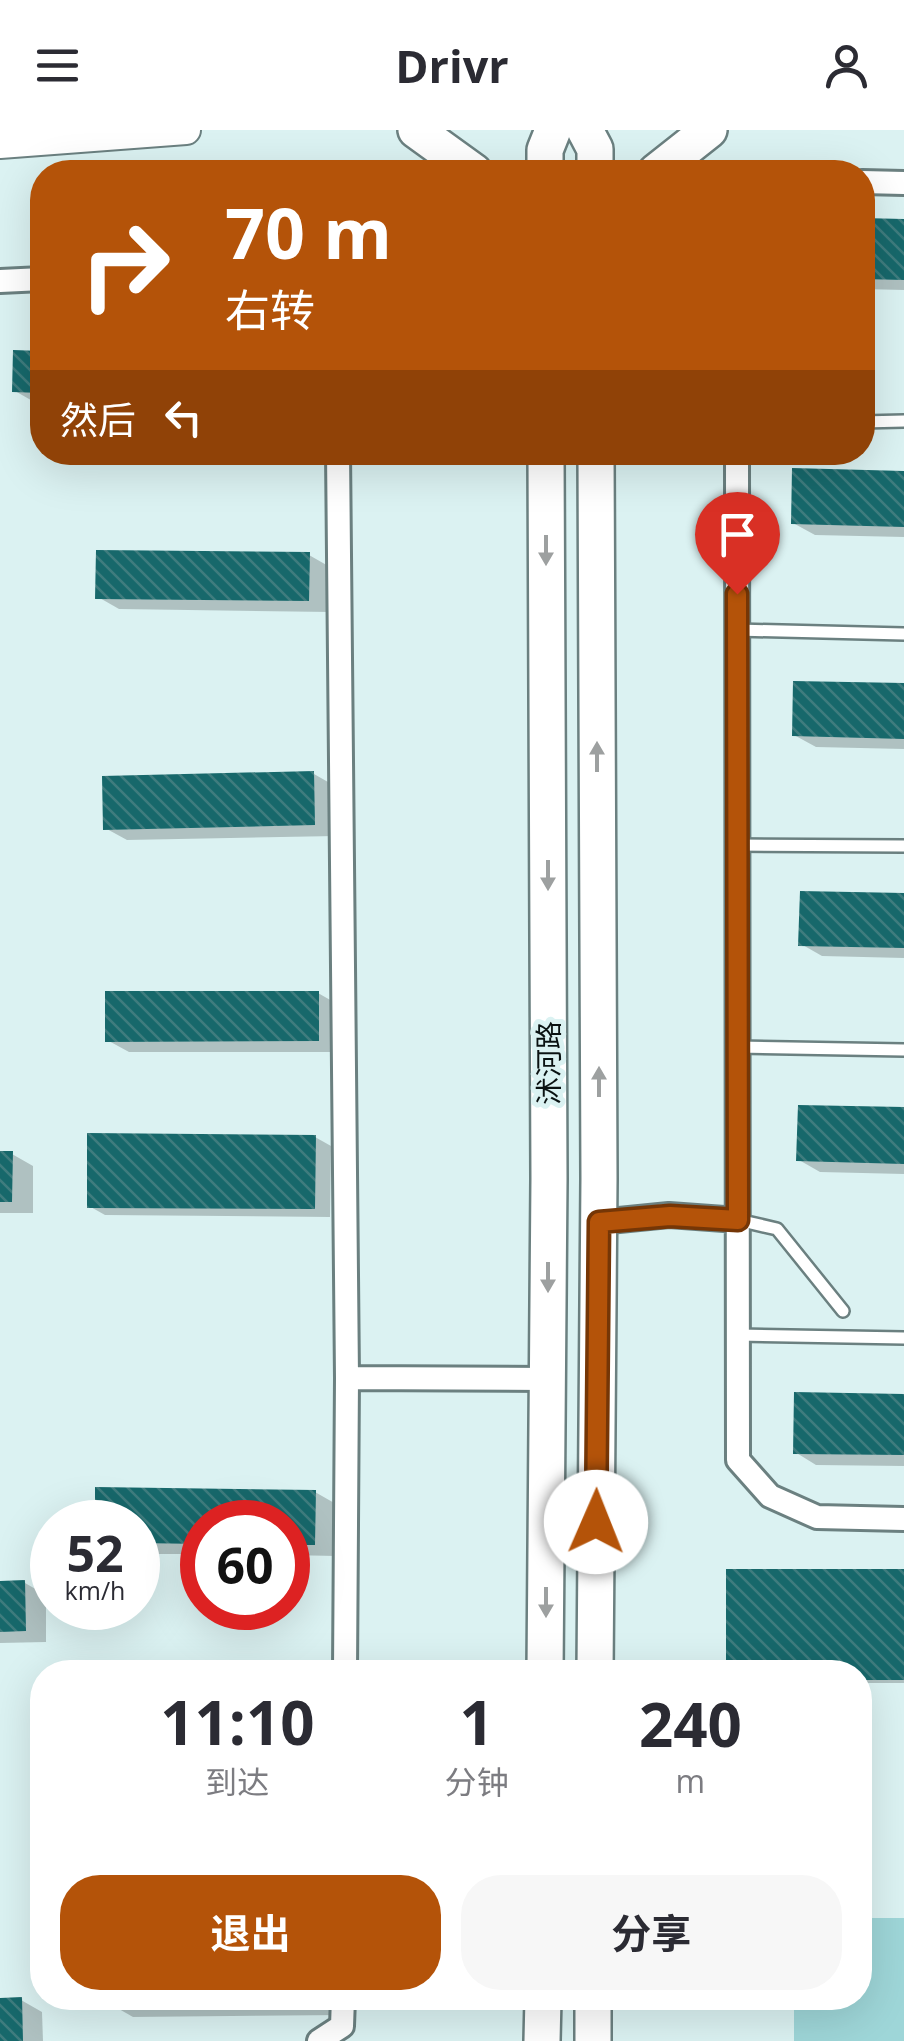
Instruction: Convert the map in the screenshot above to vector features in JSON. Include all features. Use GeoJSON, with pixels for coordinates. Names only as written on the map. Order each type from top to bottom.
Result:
{"type":"FeatureCollection","features":[{"type":"Feature","properties":{"kind":"main road"},"geometry":{"type":"LineString","coordinates":[[416,130],[457,160]]}},
{"type":"Feature","properties":{"kind":"main road"},"geometry":{"type":"LineString","coordinates":[[545,160],[554,130]]}},
{"type":"Feature","properties":{"kind":"main road"},"geometry":{"type":"LineString","coordinates":[[586,130],[595,149],[595,160]]}},
{"type":"Feature","properties":{"kind":"main road"},"geometry":{"type":"LineString","coordinates":[[671,160],[708,130]]}},
{"type":"Feature","properties":{"kind":"main road","name":"沭河路"},"geometry":{"type":"LineString","coordinates":[[545,1660],[546,465]]}},
{"type":"Feature","properties":{"kind":"main road","name":"沭河路"},"geometry":{"type":"LineString","coordinates":[[596,465],[596,1660]]}},
{"type":"Feature","properties":{"kind":"main road"},"geometry":{"type":"LineString","coordinates":[[542,2041],[543,2010]]}},
{"type":"Feature","properties":{"kind":"main road"},"geometry":{"type":"LineString","coordinates":[[593,2010],[593,2041]]}},
{"type":"Feature","properties":{"kind":"street"},"geometry":{"type":"LineString","coordinates":[[0,144],[186,130]]}},
{"type":"Feature","properties":{"kind":"street"},"geometry":{"type":"LineString","coordinates":[[875,182],[904,182]]}},
{"type":"Feature","properties":{"kind":"street"},"geometry":{"type":"LineString","coordinates":[[0,281],[30,280]]}},
{"type":"Feature","properties":{"kind":"street"},"geometry":{"type":"LineString","coordinates":[[338,465],[347,1378],[345,1660]]}},
{"type":"Feature","properties":{"kind":"street"},"geometry":{"type":"LineString","coordinates":[[736,465],[738,1460],[770,1496],[818,1517],[904,1518]]}},
{"type":"Feature","properties":{"kind":"street"},"geometry":{"type":"LineString","coordinates":[[599,1222],[670,1216],[738,1220]]}},
{"type":"Feature","properties":{"kind":"street"},"geometry":{"type":"LineString","coordinates":[[347,1378],[548,1380]]}},
{"type":"Feature","properties":{"kind":"street"},"geometry":{"type":"LineString","coordinates":[[319,2041],[342,2026],[343,2010]]}},
{"type":"Feature","properties":{"kind":"lane"},"geometry":{"type":"LineString","coordinates":[[875,422],[904,421]]}},
{"type":"Feature","properties":{"kind":"lane"},"geometry":{"type":"LineString","coordinates":[[737,630],[904,634]]}},
{"type":"Feature","properties":{"kind":"lane"},"geometry":{"type":"LineString","coordinates":[[737,845],[904,846]]}},
{"type":"Feature","properties":{"kind":"lane"},"geometry":{"type":"LineString","coordinates":[[738,1048],[904,1050]]}},
{"type":"Feature","properties":{"kind":"lane"},"geometry":{"type":"LineString","coordinates":[[738,1220],[777,1230],[843,1310]]}},
{"type":"Feature","properties":{"kind":"lane"},"geometry":{"type":"LineString","coordinates":[[738,1335],[904,1338]]}},
{"type":"Feature","properties":{"kind":"shaded area"},"geometry":{"type":"Polygon","coordinates":[[[872,1918],[904,1918],[904,2041],[794,2041],[794,2010],[872,2010],[872,1918]]]}},
{"type":"Feature","properties":{"kind":"building"},"geometry":{"type":"Polygon","coordinates":[[[875,218],[904,219],[904,280],[875,279],[875,218]]]}},
{"type":"Feature","properties":{"kind":"building"},"geometry":{"type":"Polygon","coordinates":[[[13,350],[30,351],[30,393],[12,392],[13,350]]]}},
{"type":"Feature","properties":{"kind":"building"},"geometry":{"type":"Polygon","coordinates":[[[792,468],[904,471],[904,527],[791,524],[792,468]]]}},
{"type":"Feature","properties":{"kind":"building"},"geometry":{"type":"Polygon","coordinates":[[[96,550],[310,552],[309,601],[95,599],[96,550]]]}},
{"type":"Feature","properties":{"kind":"building"},"geometry":{"type":"Polygon","coordinates":[[[793,681],[904,683],[904,739],[792,736],[793,681]]]}},
{"type":"Feature","properties":{"kind":"building"},"geometry":{"type":"Polygon","coordinates":[[[314,771],[315,825],[103,830],[102,776],[314,771]]]}},
{"type":"Feature","properties":{"kind":"building"},"geometry":{"type":"Polygon","coordinates":[[[800,891],[904,893],[904,948],[798,946],[800,891]]]}},
{"type":"Feature","properties":{"kind":"building"},"geometry":{"type":"Polygon","coordinates":[[[105,991],[319,991],[319,1041],[105,1042],[105,991]]]}},
{"type":"Feature","properties":{"kind":"building"},"geometry":{"type":"Polygon","coordinates":[[[798,1105],[904,1107],[904,1164],[796,1161],[798,1105]]]}},
{"type":"Feature","properties":{"kind":"building"},"geometry":{"type":"Polygon","coordinates":[[[87,1133],[316,1135],[315,1209],[87,1208],[87,1133]]]}},
{"type":"Feature","properties":{"kind":"building"},"geometry":{"type":"Polygon","coordinates":[[[0,1151],[13,1151],[12,1202],[0,1202],[0,1151]]]}},
{"type":"Feature","properties":{"kind":"building"},"geometry":{"type":"Polygon","coordinates":[[[794,1392],[904,1394],[904,1455],[793,1454],[794,1392]]]}},
{"type":"Feature","properties":{"kind":"building"},"geometry":{"type":"Polygon","coordinates":[[[95,1487],[316,1490],[315,1545],[310,1545],[310,1500],[180,1500],[180,1544],[160,1543],[160,1500],[95,1500],[95,1487]]]}},
{"type":"Feature","properties":{"kind":"building"},"geometry":{"type":"Polygon","coordinates":[[[726,1569],[904,1569],[904,1680],[872,1680],[872,1660],[726,1660],[726,1569]]]}},
{"type":"Feature","properties":{"kind":"building"},"geometry":{"type":"Polygon","coordinates":[[[25,1580],[26,1631],[0,1632],[0,1581],[25,1580]]]}},
{"type":"Feature","properties":{"kind":"building"},"geometry":{"type":"Polygon","coordinates":[[[22,1997],[23,2041],[0,2041],[0,1998],[22,1997]]]}},
{"type":"Feature","properties":{"kind":"route"},"geometry":{"type":"LineString","coordinates":[[596,1522],[599,1222],[670,1216],[738,1220],[737,594]]}}]}
